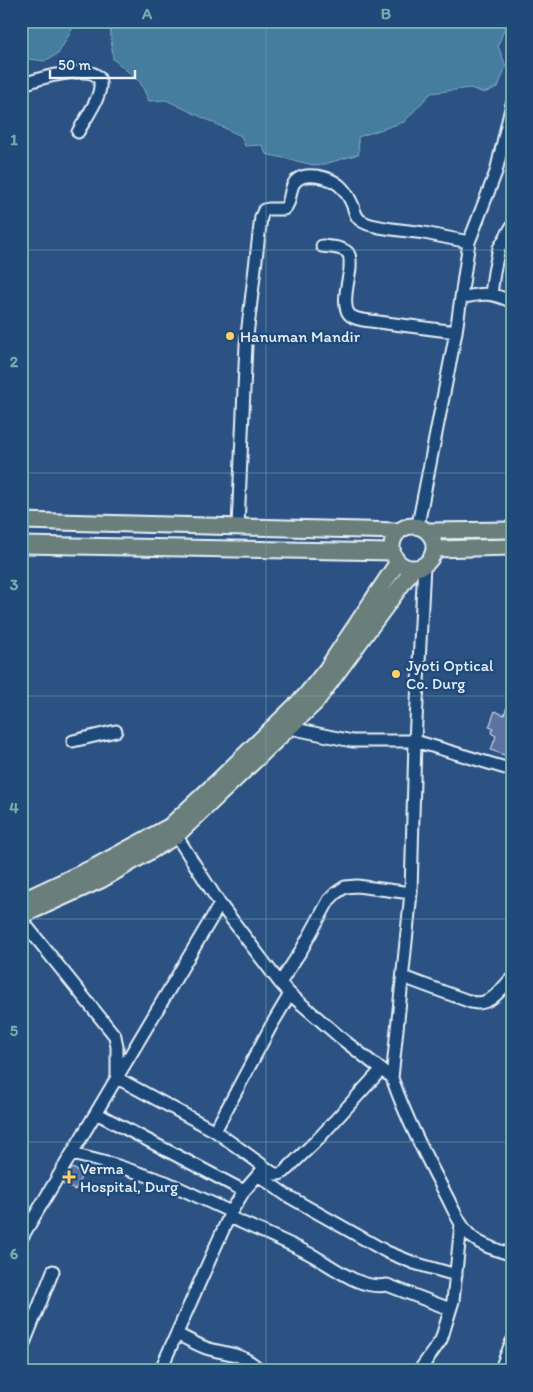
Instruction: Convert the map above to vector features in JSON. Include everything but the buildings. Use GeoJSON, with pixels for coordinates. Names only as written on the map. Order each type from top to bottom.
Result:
{"type":"FeatureCollection","features":[{"type":"Feature","properties":{"kind":"main road"},"geometry":{"type":"LineString","coordinates":[[21,521],[398,531],[408,526],[512,530]]}},
{"type":"Feature","properties":{"kind":"main road"},"geometry":{"type":"LineString","coordinates":[[21,918],[100,880],[173,831],[290,728],[315,703],[419,567],[432,558],[435,548],[434,539],[423,528]]}},
{"type":"Feature","properties":{"kind":"main road"},"geometry":{"type":"LineString","coordinates":[[398,531],[392,540],[395,557],[405,567],[419,567]]}},
{"type":"Feature","properties":{"kind":"main road"},"geometry":{"type":"LineString","coordinates":[[21,545],[395,557]]}},
{"type":"Feature","properties":{"kind":"main road"},"geometry":{"type":"LineString","coordinates":[[435,548],[512,547]]}},
{"type":"Feature","properties":{"kind":"main road"},"geometry":{"type":"LineString","coordinates":[[21,901],[173,831],[219,780],[305,696],[326,670],[395,557]]}},
{"type":"Feature","properties":{"kind":"street"},"geometry":{"type":"LineString","coordinates":[[21,85],[48,76],[70,72],[86,72],[97,76],[100,79],[99,91],[78,132]]}},
{"type":"Feature","properties":{"kind":"street"},"geometry":{"type":"LineString","coordinates":[[423,528],[469,242],[496,172],[512,104]]}},
{"type":"Feature","properties":{"kind":"street"},"geometry":{"type":"LineString","coordinates":[[238,526],[246,344],[261,217],[264,210],[284,209],[288,205],[290,191],[295,182],[302,177],[317,176],[333,180],[343,188],[356,216],[361,221],[469,242]]}},
{"type":"Feature","properties":{"kind":"street"},"geometry":{"type":"LineString","coordinates":[[490,294],[499,248],[512,226]]}},
{"type":"Feature","properties":{"kind":"street"},"geometry":{"type":"LineString","coordinates":[[322,246],[343,249],[348,252],[350,266],[345,299],[348,314],[353,318],[456,332]]}},
{"type":"Feature","properties":{"kind":"street"},"geometry":{"type":"LineString","coordinates":[[461,298],[490,294],[512,302]]}},
{"type":"Feature","properties":{"kind":"street"},"geometry":{"type":"LineString","coordinates":[[419,567],[411,893],[392,1078],[419,1142],[461,1224],[473,1238],[487,1247],[512,1255]]}},
{"type":"Feature","properties":{"kind":"street"},"geometry":{"type":"LineString","coordinates":[[290,728],[352,741],[415,741],[512,770]]}},
{"type":"Feature","properties":{"kind":"street"},"geometry":{"type":"LineString","coordinates":[[73,741],[116,731]]}},
{"type":"Feature","properties":{"kind":"street"},"geometry":{"type":"LineString","coordinates":[[173,831],[220,904],[280,983],[342,1039],[392,1078]]}},
{"type":"Feature","properties":{"kind":"street"},"geometry":{"type":"LineString","coordinates":[[280,983],[329,900],[336,892],[357,886],[411,893]]}},
{"type":"Feature","properties":{"kind":"street"},"geometry":{"type":"LineString","coordinates":[[21,1239],[220,904]]}},
{"type":"Feature","properties":{"kind":"street"},"geometry":{"type":"LineString","coordinates":[[21,918],[115,1036],[117,1078]]}},
{"type":"Feature","properties":{"kind":"street"},"geometry":{"type":"LineString","coordinates":[[403,977],[482,1004],[490,1000],[512,978]]}},
{"type":"Feature","properties":{"kind":"street"},"geometry":{"type":"LineString","coordinates":[[215,1131],[270,1026],[290,994]]}},
{"type":"Feature","properties":{"kind":"street"},"geometry":{"type":"LineString","coordinates":[[261,1171],[276,1175],[284,1172],[319,1138],[381,1070]]}},
{"type":"Feature","properties":{"kind":"street"},"geometry":{"type":"LineString","coordinates":[[117,1078],[215,1131],[286,1195],[387,1252],[414,1263],[456,1275]]}},
{"type":"Feature","properties":{"kind":"street"},"geometry":{"type":"LineString","coordinates":[[96,1113],[244,1191]]}},
{"type":"Feature","properties":{"kind":"street"},"geometry":{"type":"LineString","coordinates":[[72,1154],[115,1165],[166,1182],[310,1254],[342,1274],[377,1287],[387,1285],[450,1309]]}},
{"type":"Feature","properties":{"kind":"street"},"geometry":{"type":"LineString","coordinates":[[160,1371],[230,1214],[244,1191],[261,1171]]}},
{"type":"Feature","properties":{"kind":"street"},"geometry":{"type":"LineString","coordinates":[[419,1371],[440,1340],[453,1301],[461,1224]]}},
{"type":"Feature","properties":{"kind":"street"},"geometry":{"type":"LineString","coordinates":[[21,1351],[52,1271]]}},
{"type":"Feature","properties":{"kind":"street"},"geometry":{"type":"LineString","coordinates":[[177,1334],[208,1348],[242,1356],[261,1371]]}},
{"type":"Feature","properties":{"kind":"street"},"geometry":{"type":"LineString","coordinates":[[500,1371],[512,1341]]}},
{"type":"Feature","properties":{"kind":"water"},"geometry":{"type":"Polygon","coordinates":[[[21,21],[77,21],[58,54],[44,61],[21,58],[21,21]]]}},
{"type":"Feature","properties":{"kind":"water"},"geometry":{"type":"Polygon","coordinates":[[[119,21],[507,21],[498,46],[506,66],[498,87],[484,93],[470,88],[431,93],[404,122],[358,137],[359,154],[318,166],[266,154],[262,145],[245,146],[241,136],[166,100],[149,101],[140,82],[113,59],[110,26],[119,21]]]}},
{"type":"Feature","properties":{"kind":"place","name":"Hanuman Mandir"},"geometry":{"type":"Point","coordinates":[230,336]}},
{"type":"Feature","properties":{"kind":"place","name":"Jyoti Optical Co. Durg"},"geometry":{"type":"Point","coordinates":[396,674]}},
{"type":"Feature","properties":{"kind":"place","name":"Verma Hospital, Durg"},"geometry":{"type":"Point","coordinates":[69,1177]}}]}
